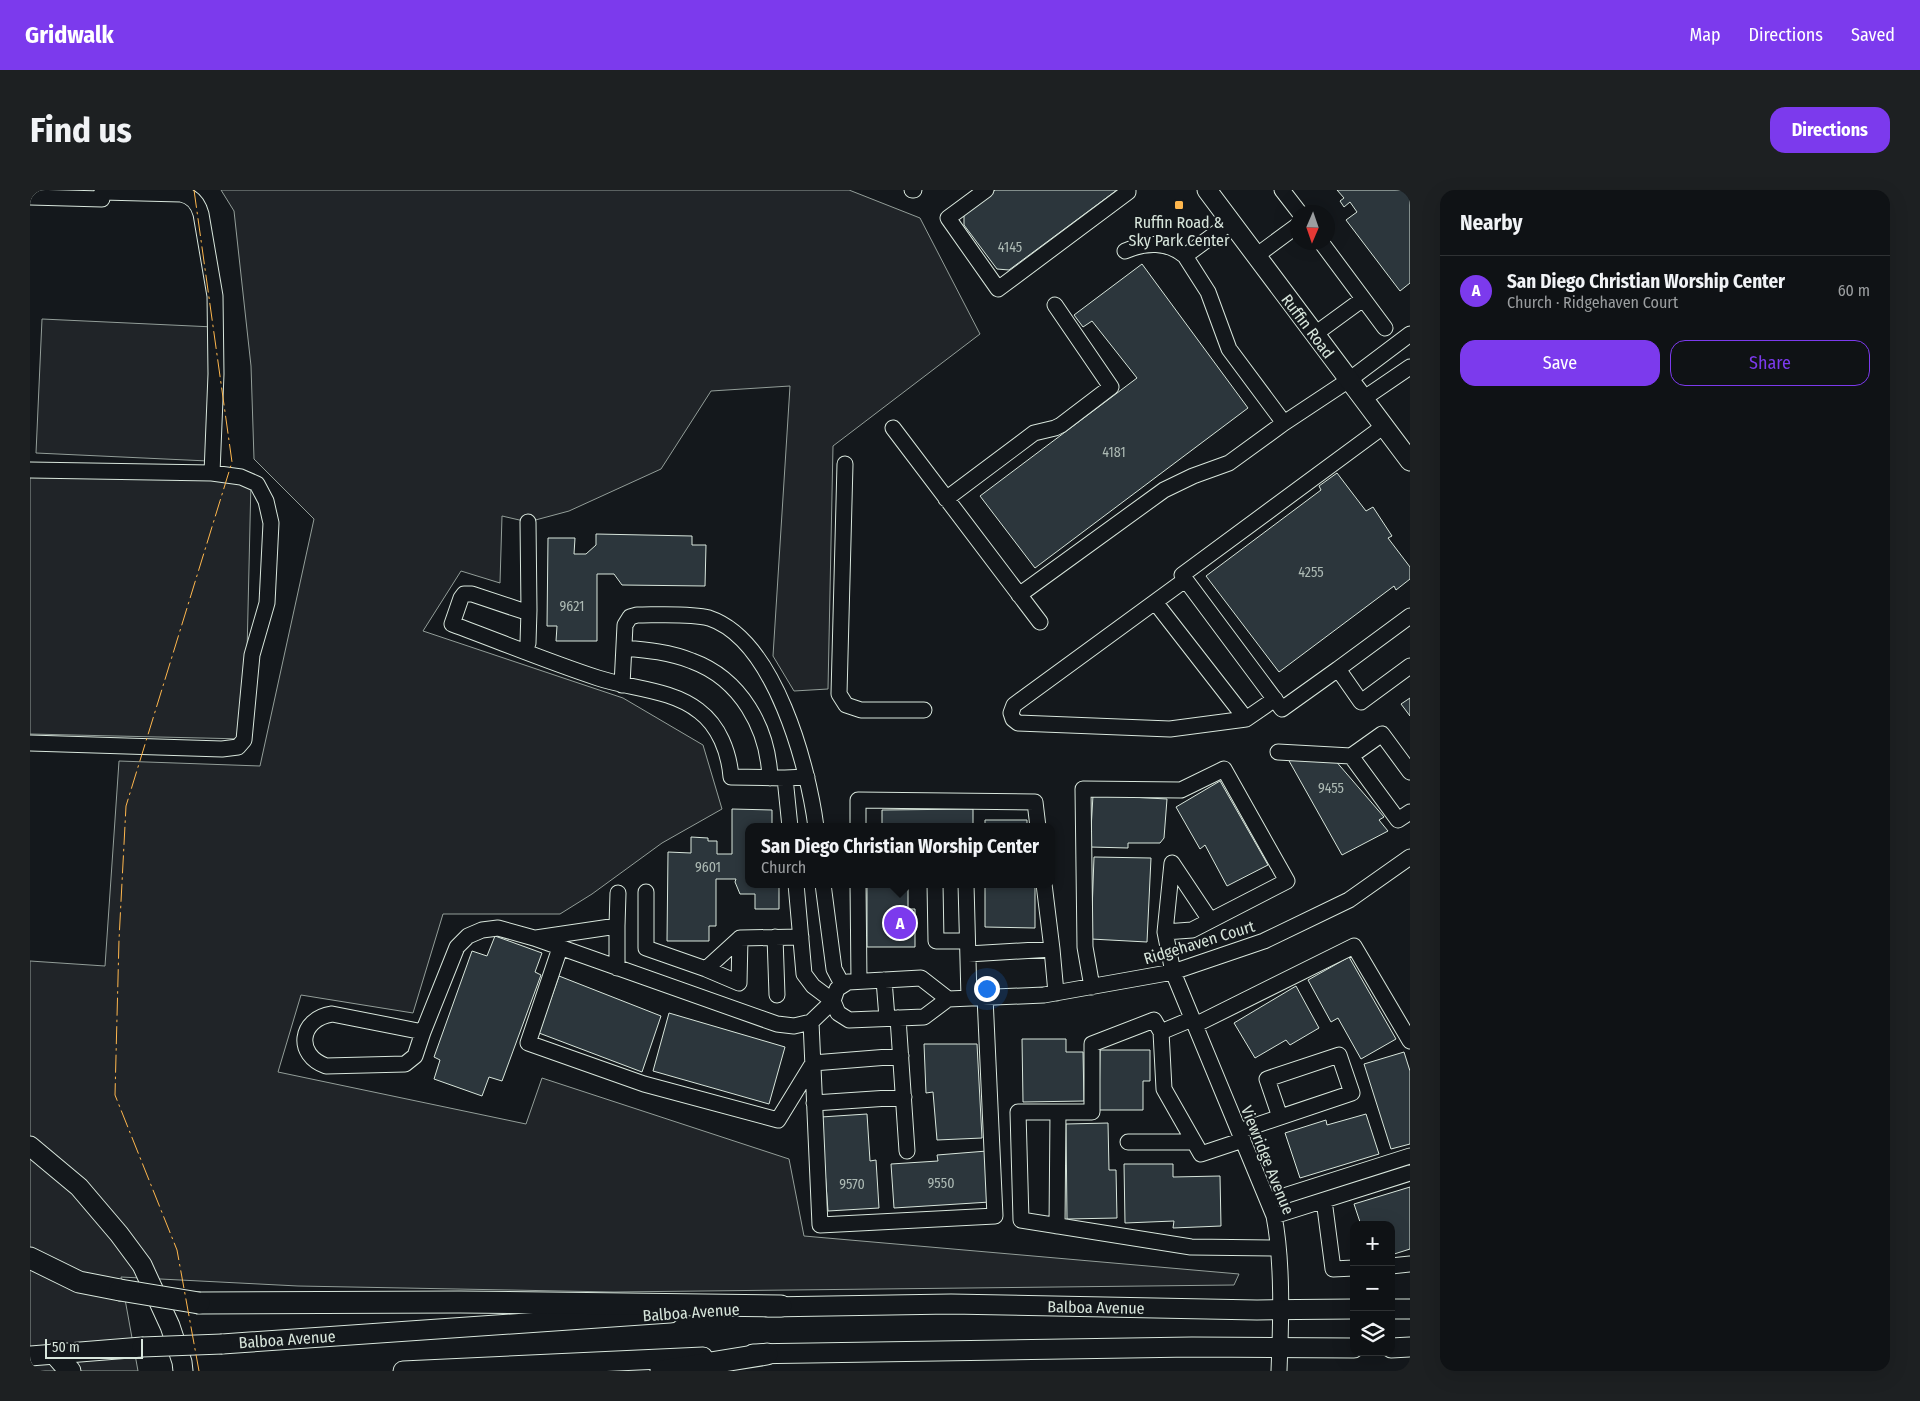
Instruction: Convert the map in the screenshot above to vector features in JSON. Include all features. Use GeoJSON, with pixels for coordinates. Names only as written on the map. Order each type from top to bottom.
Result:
{"type":"FeatureCollection","features":[{"type":"Feature","properties":{"kind":"highway"},"geometry":{"type":"LineString","coordinates":[[30,1258],[79,1282],[199,1303],[460,1302],[782,1306]]}},
{"type":"Feature","properties":{"kind":"highway"},"geometry":{"type":"LineString","coordinates":[[55,1354],[70,1371]]}},
{"type":"Feature","properties":{"kind":"highway"},"geometry":{"type":"LineString","coordinates":[[661,1371],[767,1354]]}},
{"type":"Feature","properties":{"kind":"main road","name":"Ruffin Road"},"geometry":{"type":"LineString","coordinates":[[1207,190],[1410,461]]}},
{"type":"Feature","properties":{"kind":"main road"},"geometry":{"type":"LineString","coordinates":[[30,1146],[79,1187],[119,1234],[142,1265],[170,1326],[183,1371]]}},
{"type":"Feature","properties":{"kind":"main road","name":"Balboa Avenue"},"geometry":{"type":"LineString","coordinates":[[30,1356],[142,1347],[222,1344],[782,1306],[950,1304],[1350,1309]]}},
{"type":"Feature","properties":{"kind":"main road"},"geometry":{"type":"LineString","coordinates":[[1395,1309],[1410,1309]]}},
{"type":"Feature","properties":{"kind":"main road"},"geometry":{"type":"LineString","coordinates":[[403,1371],[767,1354],[1192,1347],[1350,1348]]}},
{"type":"Feature","properties":{"kind":"main road"},"geometry":{"type":"LineString","coordinates":[[1395,1348],[1410,1347]]}},
{"type":"Feature","properties":{"kind":"street"},"geometry":{"type":"LineString","coordinates":[[986,190],[948,218],[998,289],[1128,192],[1128,190]]}},
{"type":"Feature","properties":{"kind":"street"},"geometry":{"type":"LineString","coordinates":[[1282,190],[1294,205]]}},
{"type":"Feature","properties":{"kind":"street"},"geometry":{"type":"LineString","coordinates":[[30,197],[102,199],[102,192],[181,194],[198,204],[215,296],[216,374],[212,473]]}},
{"type":"Feature","properties":{"kind":"street"},"geometry":{"type":"LineString","coordinates":[[1185,256],[1231,222]]}},
{"type":"Feature","properties":{"kind":"street"},"geometry":{"type":"LineString","coordinates":[[1256,256],[1290,230]]}},
{"type":"Feature","properties":{"kind":"street"},"geometry":{"type":"LineString","coordinates":[[1125,252],[1138,247],[1161,245],[1175,248],[1185,256],[1208,292],[1230,349],[1284,423]]}},
{"type":"Feature","properties":{"kind":"street"},"geometry":{"type":"LineString","coordinates":[[1327,250],[1386,328]]}},
{"type":"Feature","properties":{"kind":"street"},"geometry":{"type":"LineString","coordinates":[[1315,334],[1364,299]]}},
{"type":"Feature","properties":{"kind":"street"},"geometry":{"type":"LineString","coordinates":[[946,499],[1037,431],[1061,425],[1111,387],[1055,305]]}},
{"type":"Feature","properties":{"kind":"street"},"geometry":{"type":"LineString","coordinates":[[1019,595],[1164,490],[1193,476],[1229,464],[1284,423],[1349,380],[1410,334]]}},
{"type":"Feature","properties":{"kind":"street"},"geometry":{"type":"LineString","coordinates":[[1363,399],[1410,366]]}},
{"type":"Feature","properties":{"kind":"street"},"geometry":{"type":"LineString","coordinates":[[1384,426],[1182,575],[1282,709],[1410,616]]}},
{"type":"Feature","properties":{"kind":"street"},"geometry":{"type":"LineString","coordinates":[[893,428],[1040,622]]}},
{"type":"Feature","properties":{"kind":"street"},"geometry":{"type":"LineString","coordinates":[[845,464],[839,694],[846,704],[861,710],[924,710]]}},
{"type":"Feature","properties":{"kind":"street"},"geometry":{"type":"LineString","coordinates":[[30,470],[212,473],[241,477],[257,484],[266,501],[271,523],[267,603],[252,655],[247,716],[242,743],[234,748],[222,749],[30,743]]}},
{"type":"Feature","properties":{"kind":"street"},"geometry":{"type":"LineString","coordinates":[[525,651],[528,643],[530,610],[528,522]]}},
{"type":"Feature","properties":{"kind":"street"},"geometry":{"type":"LineString","coordinates":[[1185,580],[1014,706],[1011,713],[1013,719],[1018,723],[1170,729],[1246,718],[1275,699]]}},
{"type":"Feature","properties":{"kind":"street"},"geometry":{"type":"LineString","coordinates":[[530,610],[523,611],[464,594],[452,624],[599,678],[672,697],[700,711],[722,740],[730,762],[731,777],[778,778],[807,776]]}},
{"type":"Feature","properties":{"kind":"street"},"geometry":{"type":"LineString","coordinates":[[1155,602],[1246,718]]}},
{"type":"Feature","properties":{"kind":"street"},"geometry":{"type":"LineString","coordinates":[[622,685],[625,625],[630,617],[637,615],[699,616],[725,626],[750,648],[761,664],[790,722],[807,776],[815,823]]}},
{"type":"Feature","properties":{"kind":"street"},"geometry":{"type":"LineString","coordinates":[[624,648],[658,652],[692,661],[714,672],[748,705],[758,723],[778,778],[789,823]]}},
{"type":"Feature","properties":{"kind":"street"},"geometry":{"type":"LineString","coordinates":[[1338,669],[1362,702],[1410,666]]}},
{"type":"Feature","properties":{"kind":"street"},"geometry":{"type":"LineString","coordinates":[[1278,752],[1351,756],[1382,734],[1410,772]]}},
{"type":"Feature","properties":{"kind":"street"},"geometry":{"type":"LineString","coordinates":[[1351,756],[1398,820],[1410,812]]}},
{"type":"Feature","properties":{"kind":"street"},"geometry":{"type":"LineString","coordinates":[[1092,987],[1085,947],[1083,789],[1181,790],[1224,769],[1287,881],[1192,930],[1165,932]]}},
{"type":"Feature","properties":{"kind":"street"},"geometry":{"type":"LineString","coordinates":[[858,823],[858,800],[1035,802],[1038,823]]}},
{"type":"Feature","properties":{"kind":"street","name":"Ridgehaven Court"},"geometry":{"type":"LineString","coordinates":[[948,998],[1044,995],[1173,972],[1264,941],[1350,900],[1410,857]]}},
{"type":"Feature","properties":{"kind":"street","name":"Viewridge Avenue"},"geometry":{"type":"LineString","coordinates":[[1210,920],[1172,863],[1165,932],[1173,972],[1274,1216],[1278,1248],[1280,1309],[1279,1371]]}},
{"type":"Feature","properties":{"kind":"street"},"geometry":{"type":"LineString","coordinates":[[423,1032],[332,1014],[316,1019],[309,1025],[305,1042],[311,1057],[318,1063],[326,1066],[404,1064],[415,1056],[457,947],[468,936],[482,930],[498,928],[534,938],[777,1024],[794,1026],[812,1022],[833,1001],[837,989],[842,984],[848,982],[921,978],[948,998],[924,1016],[849,1020],[838,1013],[833,1001],[813,986],[804,974],[796,888]]}},
{"type":"Feature","properties":{"kind":"street"},"geometry":{"type":"LineString","coordinates":[[824,888],[834,969],[842,984]]}},
{"type":"Feature","properties":{"kind":"street"},"geometry":{"type":"LineString","coordinates":[[858,888],[859,981]]}},
{"type":"Feature","properties":{"kind":"street"},"geometry":{"type":"LineString","coordinates":[[935,888],[936,941],[967,947],[1052,949]]}},
{"type":"Feature","properties":{"kind":"street"},"geometry":{"type":"LineString","coordinates":[[966,888],[969,998]]}},
{"type":"Feature","properties":{"kind":"street"},"geometry":{"type":"LineString","coordinates":[[1044,888],[1056,993]]}},
{"type":"Feature","properties":{"kind":"street"},"geometry":{"type":"LineString","coordinates":[[646,892],[646,948],[739,983],[740,938]]}},
{"type":"Feature","properties":{"kind":"street"},"geometry":{"type":"LineString","coordinates":[[617,968],[618,893]]}},
{"type":"Feature","properties":{"kind":"street"},"geometry":{"type":"LineString","coordinates":[[534,938],[617,926]]}},
{"type":"Feature","properties":{"kind":"street"},"geometry":{"type":"LineString","coordinates":[[775,937],[777,995]]}},
{"type":"Feature","properties":{"kind":"street"},"geometry":{"type":"LineString","coordinates":[[706,969],[740,938],[801,937]]}},
{"type":"Feature","properties":{"kind":"street"},"geometry":{"type":"LineString","coordinates":[[1161,1032],[1193,1022],[1354,946],[1410,1041]]}},
{"type":"Feature","properties":{"kind":"street"},"geometry":{"type":"LineString","coordinates":[[560,948],[528,1042],[644,1084],[778,1120],[813,1063]]}},
{"type":"Feature","properties":{"kind":"street"},"geometry":{"type":"LineString","coordinates":[[884,980],[901,1056],[907,1151]]}},
{"type":"Feature","properties":{"kind":"street"},"geometry":{"type":"LineString","coordinates":[[812,1022],[820,1225],[995,1216],[985,997]]}},
{"type":"Feature","properties":{"kind":"street"},"geometry":{"type":"LineString","coordinates":[[1278,1248],[1191,1247],[1020,1220],[1018,1112],[1092,1112],[1092,1044],[1154,1020],[1161,1032],[1164,1089],[1201,1154],[1280,1117],[1352,1093],[1339,1055],[1267,1079],[1280,1117]]}},
{"type":"Feature","properties":{"kind":"street"},"geometry":{"type":"LineString","coordinates":[[813,1063],[901,1056]]}},
{"type":"Feature","properties":{"kind":"street"},"geometry":{"type":"LineString","coordinates":[[814,1103],[904,1096]]}},
{"type":"Feature","properties":{"kind":"street"},"geometry":{"type":"LineString","coordinates":[[1057,1226],[1058,1112]]}},
{"type":"Feature","properties":{"kind":"street"},"geometry":{"type":"LineString","coordinates":[[1128,1142],[1194,1142]]}},
{"type":"Feature","properties":{"kind":"street"},"geometry":{"type":"LineString","coordinates":[[1268,1201],[1410,1156]]}},
{"type":"Feature","properties":{"kind":"street"},"geometry":{"type":"LineString","coordinates":[[1274,1216],[1410,1173]]}},
{"type":"Feature","properties":{"kind":"street"},"geometry":{"type":"LineString","coordinates":[[1324,1200],[1333,1269],[1350,1268]]}},
{"type":"Feature","properties":{"kind":"street"},"geometry":{"type":"LineString","coordinates":[[1395,1266],[1410,1264]]}},
{"type":"Feature","properties":{"kind":"shaded area"},"geometry":{"type":"Polygon","coordinates":[[[221,190],[849,190],[920,218],[980,334],[833,446],[828,689],[794,691],[773,656],[790,386],[711,391],[661,469],[569,511],[528,522],[502,516],[500,583],[461,571],[423,631],[623,698],[703,745],[722,809],[662,843],[592,894],[560,914],[443,914],[413,1013],[301,995],[278,1072],[526,1124],[542,1078],[789,1159],[804,1236],[1239,1274],[1234,1285],[614,1292],[298,1286],[121,1277],[138,1371],[30,1371],[30,961],[105,966],[119,761],[260,766],[314,519],[254,459],[251,366],[234,211],[221,190]]]}},
{"type":"Feature","properties":{"kind":"shaded area"},"geometry":{"type":"Polygon","coordinates":[[[42,319],[214,327],[208,461],[36,453],[42,319]]]}},
{"type":"Feature","properties":{"kind":"shaded area"},"geometry":{"type":"Polygon","coordinates":[[[30,476],[251,481],[245,739],[30,734],[30,476]]]}},
{"type":"Feature","properties":{"kind":"building"},"geometry":{"type":"Polygon","coordinates":[[[995,190],[1117,190],[1009,270],[997,269],[964,225],[964,213],[995,190]]]}},
{"type":"Feature","properties":{"kind":"building"},"geometry":{"type":"Polygon","coordinates":[[[1337,190],[1405,190],[1410,196],[1410,283],[1400,291],[1346,220],[1357,212],[1350,202],[1344,207],[1340,201],[1344,198],[1337,190]]]}},
{"type":"Feature","properties":{"kind":"building"},"geometry":{"type":"Polygon","coordinates":[[[1142,264],[1248,408],[1035,568],[980,496],[1137,378],[1092,321],[1083,327],[1074,315],[1142,264]]]}},
{"type":"Feature","properties":{"kind":"building"},"geometry":{"type":"Polygon","coordinates":[[[1337,473],[1366,511],[1373,507],[1392,536],[1388,538],[1410,567],[1410,579],[1396,590],[1394,586],[1279,672],[1206,576],[1321,490],[1319,486],[1337,473]]]}},
{"type":"Feature","properties":{"kind":"building"},"geometry":{"type":"Polygon","coordinates":[[[596,534],[692,536],[692,545],[706,545],[705,586],[622,585],[614,574],[597,574],[597,641],[556,641],[557,626],[547,626],[548,538],[575,538],[574,554],[586,554],[596,545],[596,534]]]}},
{"type":"Feature","properties":{"kind":"building"},"geometry":{"type":"Polygon","coordinates":[[[1410,698],[1410,716],[1401,704],[1410,698]]]}},
{"type":"Feature","properties":{"kind":"building"},"geometry":{"type":"Polygon","coordinates":[[[1288,759],[1334,759],[1384,817],[1379,820],[1388,831],[1342,855],[1288,759]]]}},
{"type":"Feature","properties":{"kind":"building"},"geometry":{"type":"Polygon","coordinates":[[[1220,781],[1268,865],[1227,886],[1205,845],[1200,849],[1176,807],[1220,781]]]}},
{"type":"Feature","properties":{"kind":"building"},"geometry":{"type":"Polygon","coordinates":[[[1093,795],[1167,799],[1164,838],[1160,843],[1128,843],[1128,848],[1090,847],[1093,795]]]}},
{"type":"Feature","properties":{"kind":"building"},"geometry":{"type":"Polygon","coordinates":[[[732,809],[772,810],[772,823],[745,823],[745,888],[779,888],[779,909],[755,909],[755,894],[740,894],[735,882],[736,879],[716,879],[716,926],[709,926],[709,941],[667,941],[668,852],[691,853],[691,837],[708,838],[708,841],[717,841],[717,854],[732,854],[732,809]]]}},
{"type":"Feature","properties":{"kind":"building"},"geometry":{"type":"Polygon","coordinates":[[[973,809],[973,823],[882,823],[882,810],[973,809]]]}},
{"type":"Feature","properties":{"kind":"building"},"geometry":{"type":"Polygon","coordinates":[[[985,820],[1027,820],[1027,823],[985,823],[985,820]]]}},
{"type":"Feature","properties":{"kind":"building"},"geometry":{"type":"Polygon","coordinates":[[[1094,857],[1151,858],[1147,942],[1091,939],[1094,857]]]}},
{"type":"Feature","properties":{"kind":"building"},"geometry":{"type":"Polygon","coordinates":[[[867,888],[908,888],[908,909],[915,909],[915,947],[867,947],[867,888]]]}},
{"type":"Feature","properties":{"kind":"building"},"geometry":{"type":"Polygon","coordinates":[[[985,888],[1035,888],[1035,928],[985,927],[985,888]]]}},
{"type":"Feature","properties":{"kind":"building"},"geometry":{"type":"Polygon","coordinates":[[[495,936],[542,953],[535,972],[541,975],[502,1081],[489,1077],[482,1096],[434,1079],[440,1060],[434,1057],[472,951],[487,956],[495,936]]]}},
{"type":"Feature","properties":{"kind":"building"},"geometry":{"type":"Polygon","coordinates":[[[1349,957],[1396,1039],[1361,1059],[1338,1018],[1331,1022],[1308,980],[1349,957]]]}},
{"type":"Feature","properties":{"kind":"building"},"geometry":{"type":"Polygon","coordinates":[[[559,976],[661,1016],[642,1072],[539,1033],[559,976]]]}},
{"type":"Feature","properties":{"kind":"building"},"geometry":{"type":"Polygon","coordinates":[[[1296,986],[1319,1028],[1290,1045],[1286,1040],[1255,1058],[1234,1023],[1296,986]]]}},
{"type":"Feature","properties":{"kind":"building"},"geometry":{"type":"Polygon","coordinates":[[[669,1013],[785,1047],[769,1104],[653,1071],[669,1013]]]}},
{"type":"Feature","properties":{"kind":"building"},"geometry":{"type":"Polygon","coordinates":[[[1022,1039],[1066,1039],[1066,1052],[1083,1052],[1084,1101],[1023,1102],[1022,1039]]]}},
{"type":"Feature","properties":{"kind":"building"},"geometry":{"type":"Polygon","coordinates":[[[924,1044],[977,1044],[982,1138],[937,1140],[933,1092],[926,1093],[924,1044]]]}},
{"type":"Feature","properties":{"kind":"building"},"geometry":{"type":"Polygon","coordinates":[[[1100,1050],[1150,1050],[1150,1081],[1143,1081],[1143,1110],[1099,1110],[1100,1050]]]}},
{"type":"Feature","properties":{"kind":"building"},"geometry":{"type":"Polygon","coordinates":[[[1404,1052],[1410,1071],[1410,1144],[1391,1149],[1364,1064],[1404,1052]]]}},
{"type":"Feature","properties":{"kind":"building"},"geometry":{"type":"Polygon","coordinates":[[[867,1114],[870,1161],[876,1160],[879,1208],[828,1211],[821,1117],[867,1114]]]}},
{"type":"Feature","properties":{"kind":"building"},"geometry":{"type":"Polygon","coordinates":[[[1366,1114],[1379,1154],[1300,1178],[1285,1133],[1326,1120],[1327,1125],[1366,1114]]]}},
{"type":"Feature","properties":{"kind":"building"},"geometry":{"type":"Polygon","coordinates":[[[1108,1123],[1109,1170],[1116,1170],[1117,1218],[1067,1219],[1066,1124],[1108,1123]]]}},
{"type":"Feature","properties":{"kind":"building"},"geometry":{"type":"Polygon","coordinates":[[[987,1151],[990,1202],[894,1208],[891,1164],[938,1161],[937,1155],[987,1151]]]}},
{"type":"Feature","properties":{"kind":"building"},"geometry":{"type":"Polygon","coordinates":[[[1124,1164],[1173,1164],[1173,1177],[1220,1176],[1221,1226],[1173,1228],[1174,1221],[1125,1223],[1124,1164]]]}},
{"type":"Feature","properties":{"kind":"building"},"geometry":{"type":"Polygon","coordinates":[[[1410,1187],[1410,1249],[1395,1254],[1395,1221],[1360,1221],[1354,1204],[1410,1187]]]}},
{"type":"Feature","properties":{"kind":"power"},"geometry":{"type":"LineString","coordinates":[[194,190],[232,462],[126,806],[119,940],[115,1095],[177,1250],[199,1371]]}},
{"type":"Feature","properties":{"kind":"place","name":"Ruffin Road & Sky Park Center"},"geometry":{"type":"Point","coordinates":[1179,205]}},
{"type":"Feature","properties":{"kind":"place","name":"San Diego Christian Worship Center"},"geometry":{"type":"Point","coordinates":[900,923]}}]}
